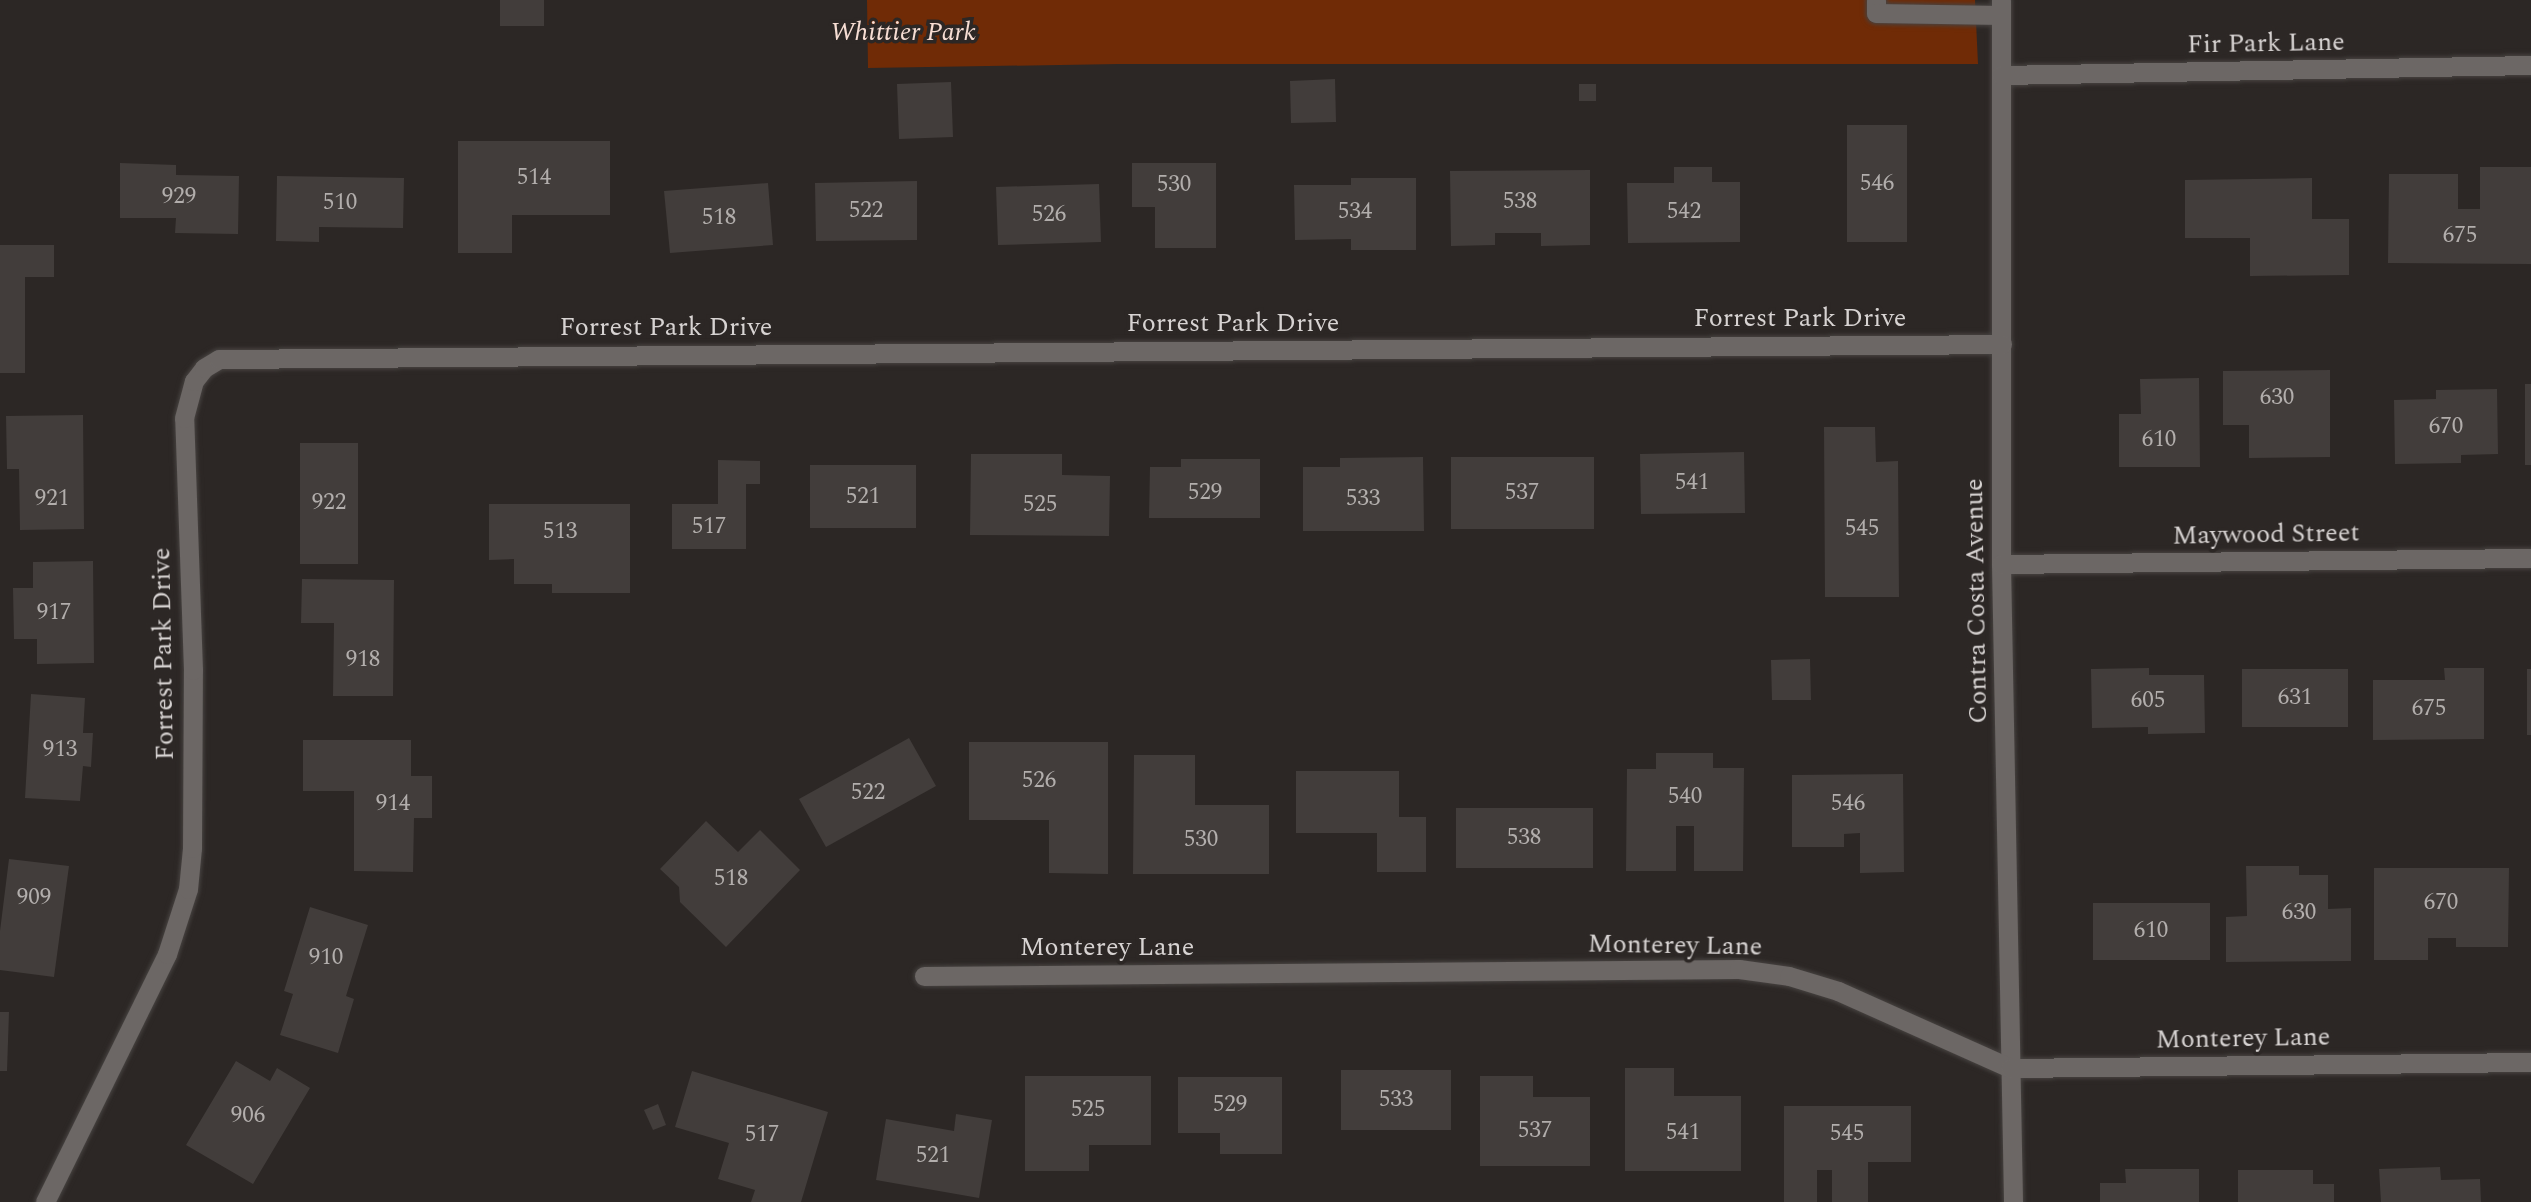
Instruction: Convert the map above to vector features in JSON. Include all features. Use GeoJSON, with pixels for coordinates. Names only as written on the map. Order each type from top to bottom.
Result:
{"type":"FeatureCollection","features":[{"type":"Feature","properties":{"kind":"street"},"geometry":{"type":"LineString","coordinates":[[1877,0],[1876,13],[2001,7]]}},
{"type":"Feature","properties":{"kind":"street","name":"Contra Costa Avenue"},"geometry":{"type":"LineString","coordinates":[[2001,7],[2001,564],[2013,1202]]}},
{"type":"Feature","properties":{"kind":"street","name":"Fir Park Lane"},"geometry":{"type":"LineString","coordinates":[[2001,75],[2531,65]]}},
{"type":"Feature","properties":{"kind":"street","name":"Forrest Park Drive"},"geometry":{"type":"LineString","coordinates":[[45,1202],[167,954],[188,889],[192,848],[193,670],[184,418],[187,398],[194,381],[204,368],[219,359],[2002,344]]}},
{"type":"Feature","properties":{"kind":"street","name":"Maywood Street"},"geometry":{"type":"LineString","coordinates":[[2001,564],[2531,558]]}},
{"type":"Feature","properties":{"kind":"street","name":"Monterey Lane"},"geometry":{"type":"LineString","coordinates":[[925,975],[1739,969],[1789,976],[1838,991],[1969,1046],[2010,1068],[2531,1062]]}},
{"type":"Feature","properties":{"kind":"green space","name":"Whittier Park"},"geometry":{"type":"Polygon","coordinates":[[[867,0],[1975,0],[1978,64],[1119,64],[868,68],[867,0]]]}},
{"type":"Feature","properties":{"kind":"building"},"geometry":{"type":"Polygon","coordinates":[[[500,0],[544,0],[544,26],[500,26],[500,0]]]}},
{"type":"Feature","properties":{"kind":"building"},"geometry":{"type":"Polygon","coordinates":[[[1335,79],[1336,122],[1291,123],[1290,81],[1335,79]]]}},
{"type":"Feature","properties":{"kind":"building"},"geometry":{"type":"Polygon","coordinates":[[[951,82],[953,137],[899,139],[897,84],[951,82]]]}},
{"type":"Feature","properties":{"kind":"building"},"geometry":{"type":"Polygon","coordinates":[[[1579,84],[1596,84],[1596,101],[1579,101],[1579,84]]]}},
{"type":"Feature","properties":{"kind":"building"},"geometry":{"type":"Polygon","coordinates":[[[1847,125],[1907,125],[1907,242],[1847,242],[1847,125]]]}},
{"type":"Feature","properties":{"kind":"building"},"geometry":{"type":"Polygon","coordinates":[[[458,141],[610,141],[610,215],[512,215],[512,253],[458,253],[458,141]]]}},
{"type":"Feature","properties":{"kind":"building"},"geometry":{"type":"Polygon","coordinates":[[[120,163],[176,165],[176,175],[239,176],[238,234],[175,233],[176,218],[120,218],[120,163]]]}},
{"type":"Feature","properties":{"kind":"building"},"geometry":{"type":"Polygon","coordinates":[[[1132,163],[1216,163],[1216,248],[1155,248],[1155,207],[1132,207],[1132,163]]]}},
{"type":"Feature","properties":{"kind":"building"},"geometry":{"type":"Polygon","coordinates":[[[1674,167],[1712,167],[1712,182],[1740,182],[1740,242],[1628,243],[1627,183],[1674,183],[1674,167]]]}},
{"type":"Feature","properties":{"kind":"building"},"geometry":{"type":"Polygon","coordinates":[[[2480,167],[2531,167],[2531,264],[2388,263],[2389,174],[2458,174],[2458,209],[2480,209],[2480,167]]]}},
{"type":"Feature","properties":{"kind":"building"},"geometry":{"type":"Polygon","coordinates":[[[1590,170],[1590,245],[1541,246],[1541,233],[1495,233],[1495,245],[1451,246],[1450,171],[1590,170]]]}},
{"type":"Feature","properties":{"kind":"building"},"geometry":{"type":"Polygon","coordinates":[[[277,176],[404,178],[403,228],[319,227],[319,242],[276,241],[277,176]]]}},
{"type":"Feature","properties":{"kind":"building"},"geometry":{"type":"Polygon","coordinates":[[[1351,178],[1416,178],[1416,250],[1351,250],[1351,239],[1295,240],[1294,185],[1351,185],[1351,178]]]}},
{"type":"Feature","properties":{"kind":"building"},"geometry":{"type":"Polygon","coordinates":[[[2312,178],[2312,219],[2349,219],[2349,275],[2250,276],[2250,238],[2185,238],[2185,180],[2312,178]]]}},
{"type":"Feature","properties":{"kind":"building"},"geometry":{"type":"Polygon","coordinates":[[[917,181],[917,240],[816,241],[815,183],[917,181]]]}},
{"type":"Feature","properties":{"kind":"building"},"geometry":{"type":"Polygon","coordinates":[[[768,183],[773,245],[670,253],[664,191],[768,183]]]}},
{"type":"Feature","properties":{"kind":"building"},"geometry":{"type":"Polygon","coordinates":[[[1099,184],[1101,242],[998,245],[996,187],[1099,184]]]}},
{"type":"Feature","properties":{"kind":"building"},"geometry":{"type":"Polygon","coordinates":[[[0,245],[54,245],[54,277],[25,277],[25,373],[0,373],[0,245]]]}},
{"type":"Feature","properties":{"kind":"building"},"geometry":{"type":"Polygon","coordinates":[[[2330,370],[2330,457],[2249,458],[2249,425],[2223,425],[2223,371],[2330,370]]]}},
{"type":"Feature","properties":{"kind":"building"},"geometry":{"type":"Polygon","coordinates":[[[2199,378],[2200,467],[2119,467],[2119,414],[2141,414],[2140,379],[2199,378]]]}},
{"type":"Feature","properties":{"kind":"building"},"geometry":{"type":"Polygon","coordinates":[[[2525,384],[2531,384],[2531,465],[2525,465],[2525,384]]]}},
{"type":"Feature","properties":{"kind":"building"},"geometry":{"type":"Polygon","coordinates":[[[2497,389],[2498,454],[2461,455],[2461,463],[2395,464],[2394,400],[2436,399],[2436,390],[2497,389]]]}},
{"type":"Feature","properties":{"kind":"building"},"geometry":{"type":"Polygon","coordinates":[[[83,415],[84,529],[20,530],[19,469],[7,469],[6,416],[83,415]]]}},
{"type":"Feature","properties":{"kind":"building"},"geometry":{"type":"Polygon","coordinates":[[[1824,427],[1875,427],[1876,462],[1898,461],[1899,597],[1825,597],[1824,427]]]}},
{"type":"Feature","properties":{"kind":"building"},"geometry":{"type":"Polygon","coordinates":[[[300,443],[358,443],[358,564],[300,564],[300,443]]]}},
{"type":"Feature","properties":{"kind":"building"},"geometry":{"type":"Polygon","coordinates":[[[1744,452],[1745,513],[1641,514],[1640,454],[1744,452]]]}},
{"type":"Feature","properties":{"kind":"building"},"geometry":{"type":"Polygon","coordinates":[[[971,454],[1062,454],[1062,475],[1110,476],[1109,536],[970,535],[971,454]]]}},
{"type":"Feature","properties":{"kind":"building"},"geometry":{"type":"Polygon","coordinates":[[[1423,457],[1424,531],[1303,531],[1303,467],[1340,467],[1340,458],[1423,457]]]}},
{"type":"Feature","properties":{"kind":"building"},"geometry":{"type":"Polygon","coordinates":[[[1451,457],[1594,457],[1594,529],[1451,529],[1451,457]]]}},
{"type":"Feature","properties":{"kind":"building"},"geometry":{"type":"Polygon","coordinates":[[[1181,459],[1260,459],[1260,518],[1149,518],[1150,467],[1181,467],[1181,459]]]}},
{"type":"Feature","properties":{"kind":"building"},"geometry":{"type":"Polygon","coordinates":[[[718,460],[760,461],[760,484],[746,484],[746,549],[672,549],[672,504],[718,504],[718,460]]]}},
{"type":"Feature","properties":{"kind":"building"},"geometry":{"type":"Polygon","coordinates":[[[810,465],[916,465],[916,528],[810,528],[810,465]]]}},
{"type":"Feature","properties":{"kind":"building"},"geometry":{"type":"Polygon","coordinates":[[[489,504],[630,504],[630,593],[552,593],[552,584],[514,584],[514,559],[489,560],[489,504]]]}},
{"type":"Feature","properties":{"kind":"building"},"geometry":{"type":"Polygon","coordinates":[[[93,561],[94,663],[37,664],[37,639],[14,639],[13,588],[33,588],[33,562],[93,561]]]}},
{"type":"Feature","properties":{"kind":"building"},"geometry":{"type":"Polygon","coordinates":[[[302,579],[394,580],[393,696],[333,696],[334,623],[301,623],[302,579]]]}},
{"type":"Feature","properties":{"kind":"building"},"geometry":{"type":"Polygon","coordinates":[[[1810,659],[1811,700],[1772,700],[1771,660],[1810,659]]]}},
{"type":"Feature","properties":{"kind":"building"},"geometry":{"type":"Polygon","coordinates":[[[2149,668],[2149,675],[2204,675],[2205,733],[2148,734],[2148,727],[2092,728],[2091,669],[2149,668]]]}},
{"type":"Feature","properties":{"kind":"building"},"geometry":{"type":"Polygon","coordinates":[[[2444,668],[2484,668],[2484,739],[2373,740],[2373,680],[2445,680],[2444,668]]]}},
{"type":"Feature","properties":{"kind":"building"},"geometry":{"type":"Polygon","coordinates":[[[2242,669],[2348,669],[2348,727],[2242,727],[2242,669]]]}},
{"type":"Feature","properties":{"kind":"building"},"geometry":{"type":"Polygon","coordinates":[[[2527,669],[2531,669],[2531,735],[2527,735],[2527,669]]]}},
{"type":"Feature","properties":{"kind":"building"},"geometry":{"type":"Polygon","coordinates":[[[31,694],[85,698],[83,733],[93,733],[91,767],[83,766],[80,801],[25,798],[31,694]]]}},
{"type":"Feature","properties":{"kind":"building"},"geometry":{"type":"Polygon","coordinates":[[[909,738],[936,786],[826,847],[799,799],[909,738]]]}},
{"type":"Feature","properties":{"kind":"building"},"geometry":{"type":"Polygon","coordinates":[[[303,740],[411,740],[411,776],[432,776],[432,818],[414,818],[413,872],[354,871],[354,791],[303,791],[303,740]]]}},
{"type":"Feature","properties":{"kind":"building"},"geometry":{"type":"Polygon","coordinates":[[[969,742],[1108,742],[1108,874],[1049,873],[1049,820],[969,820],[969,742]]]}},
{"type":"Feature","properties":{"kind":"building"},"geometry":{"type":"Polygon","coordinates":[[[1656,753],[1713,753],[1713,768],[1744,768],[1743,871],[1694,871],[1694,826],[1676,826],[1676,871],[1626,871],[1627,769],[1656,769],[1656,753]]]}},
{"type":"Feature","properties":{"kind":"building"},"geometry":{"type":"Polygon","coordinates":[[[1134,755],[1195,755],[1195,805],[1269,805],[1269,874],[1133,874],[1134,755]]]}},
{"type":"Feature","properties":{"kind":"building"},"geometry":{"type":"Polygon","coordinates":[[[1296,771],[1399,771],[1399,817],[1426,817],[1426,872],[1377,872],[1377,833],[1296,833],[1296,771]]]}},
{"type":"Feature","properties":{"kind":"building"},"geometry":{"type":"Polygon","coordinates":[[[1903,774],[1904,872],[1860,873],[1860,833],[1844,834],[1844,847],[1792,847],[1792,775],[1903,774]]]}},
{"type":"Feature","properties":{"kind":"building"},"geometry":{"type":"Polygon","coordinates":[[[1456,808],[1593,808],[1593,868],[1456,868],[1456,808]]]}},
{"type":"Feature","properties":{"kind":"building"},"geometry":{"type":"Polygon","coordinates":[[[706,821],[738,852],[760,830],[800,870],[726,947],[680,902],[679,887],[660,869],[706,821]]]}},
{"type":"Feature","properties":{"kind":"building"},"geometry":{"type":"Polygon","coordinates":[[[9,859],[69,866],[54,977],[0,970],[0,931],[9,859]]]}},
{"type":"Feature","properties":{"kind":"building"},"geometry":{"type":"Polygon","coordinates":[[[2246,866],[2299,866],[2299,875],[2328,875],[2328,909],[2351,908],[2351,961],[2226,962],[2226,917],[2247,916],[2246,866]]]}},
{"type":"Feature","properties":{"kind":"building"},"geometry":{"type":"Polygon","coordinates":[[[2374,868],[2509,868],[2508,947],[2456,947],[2456,938],[2428,938],[2428,960],[2374,960],[2374,868]]]}},
{"type":"Feature","properties":{"kind":"building"},"geometry":{"type":"Polygon","coordinates":[[[2093,903],[2210,903],[2210,960],[2093,960],[2093,903]]]}},
{"type":"Feature","properties":{"kind":"building"},"geometry":{"type":"Polygon","coordinates":[[[310,907],[368,925],[346,996],[354,999],[338,1053],[280,1035],[293,994],[284,991],[310,907]]]}},
{"type":"Feature","properties":{"kind":"building"},"geometry":{"type":"Polygon","coordinates":[[[0,1012],[9,1012],[7,1071],[0,1071],[0,1012]]]}},
{"type":"Feature","properties":{"kind":"building"},"geometry":{"type":"Polygon","coordinates":[[[236,1061],[270,1081],[277,1068],[310,1088],[253,1184],[186,1145],[236,1061]]]}},
{"type":"Feature","properties":{"kind":"building"},"geometry":{"type":"Polygon","coordinates":[[[1625,1068],[1674,1068],[1674,1096],[1741,1096],[1741,1171],[1625,1171],[1625,1068]]]}},
{"type":"Feature","properties":{"kind":"building"},"geometry":{"type":"Polygon","coordinates":[[[1341,1070],[1451,1070],[1451,1130],[1341,1130],[1341,1070]]]}},
{"type":"Feature","properties":{"kind":"building"},"geometry":{"type":"Polygon","coordinates":[[[692,1071],[828,1112],[801,1202],[751,1202],[755,1190],[718,1179],[729,1143],[675,1127],[692,1071]]]}},
{"type":"Feature","properties":{"kind":"building"},"geometry":{"type":"Polygon","coordinates":[[[1025,1076],[1151,1076],[1151,1145],[1089,1145],[1089,1171],[1025,1171],[1025,1076]]]}},
{"type":"Feature","properties":{"kind":"building"},"geometry":{"type":"Polygon","coordinates":[[[1480,1076],[1533,1076],[1533,1097],[1590,1097],[1590,1166],[1480,1166],[1480,1076]]]}},
{"type":"Feature","properties":{"kind":"building"},"geometry":{"type":"Polygon","coordinates":[[[1178,1077],[1282,1077],[1282,1154],[1220,1154],[1220,1133],[1178,1133],[1178,1077]]]}},
{"type":"Feature","properties":{"kind":"building"},"geometry":{"type":"Polygon","coordinates":[[[658,1104],[666,1125],[653,1130],[644,1110],[658,1104]]]}},
{"type":"Feature","properties":{"kind":"building"},"geometry":{"type":"Polygon","coordinates":[[[1784,1106],[1911,1106],[1911,1162],[1868,1162],[1868,1202],[1832,1202],[1832,1170],[1817,1170],[1817,1202],[1784,1202],[1784,1106]]]}},
{"type":"Feature","properties":{"kind":"building"},"geometry":{"type":"Polygon","coordinates":[[[956,1114],[992,1120],[979,1198],[876,1180],[886,1119],[954,1131],[956,1114]]]}},
{"type":"Feature","properties":{"kind":"building"},"geometry":{"type":"Polygon","coordinates":[[[2440,1167],[2441,1180],[2480,1179],[2481,1202],[2381,1202],[2379,1169],[2440,1167]]]}},
{"type":"Feature","properties":{"kind":"building"},"geometry":{"type":"Polygon","coordinates":[[[2125,1169],[2199,1169],[2199,1202],[2100,1202],[2100,1183],[2126,1183],[2125,1169]]]}},
{"type":"Feature","properties":{"kind":"building"},"geometry":{"type":"Polygon","coordinates":[[[2238,1170],[2313,1170],[2313,1184],[2334,1184],[2334,1202],[2238,1202],[2238,1170]]]}}]}
